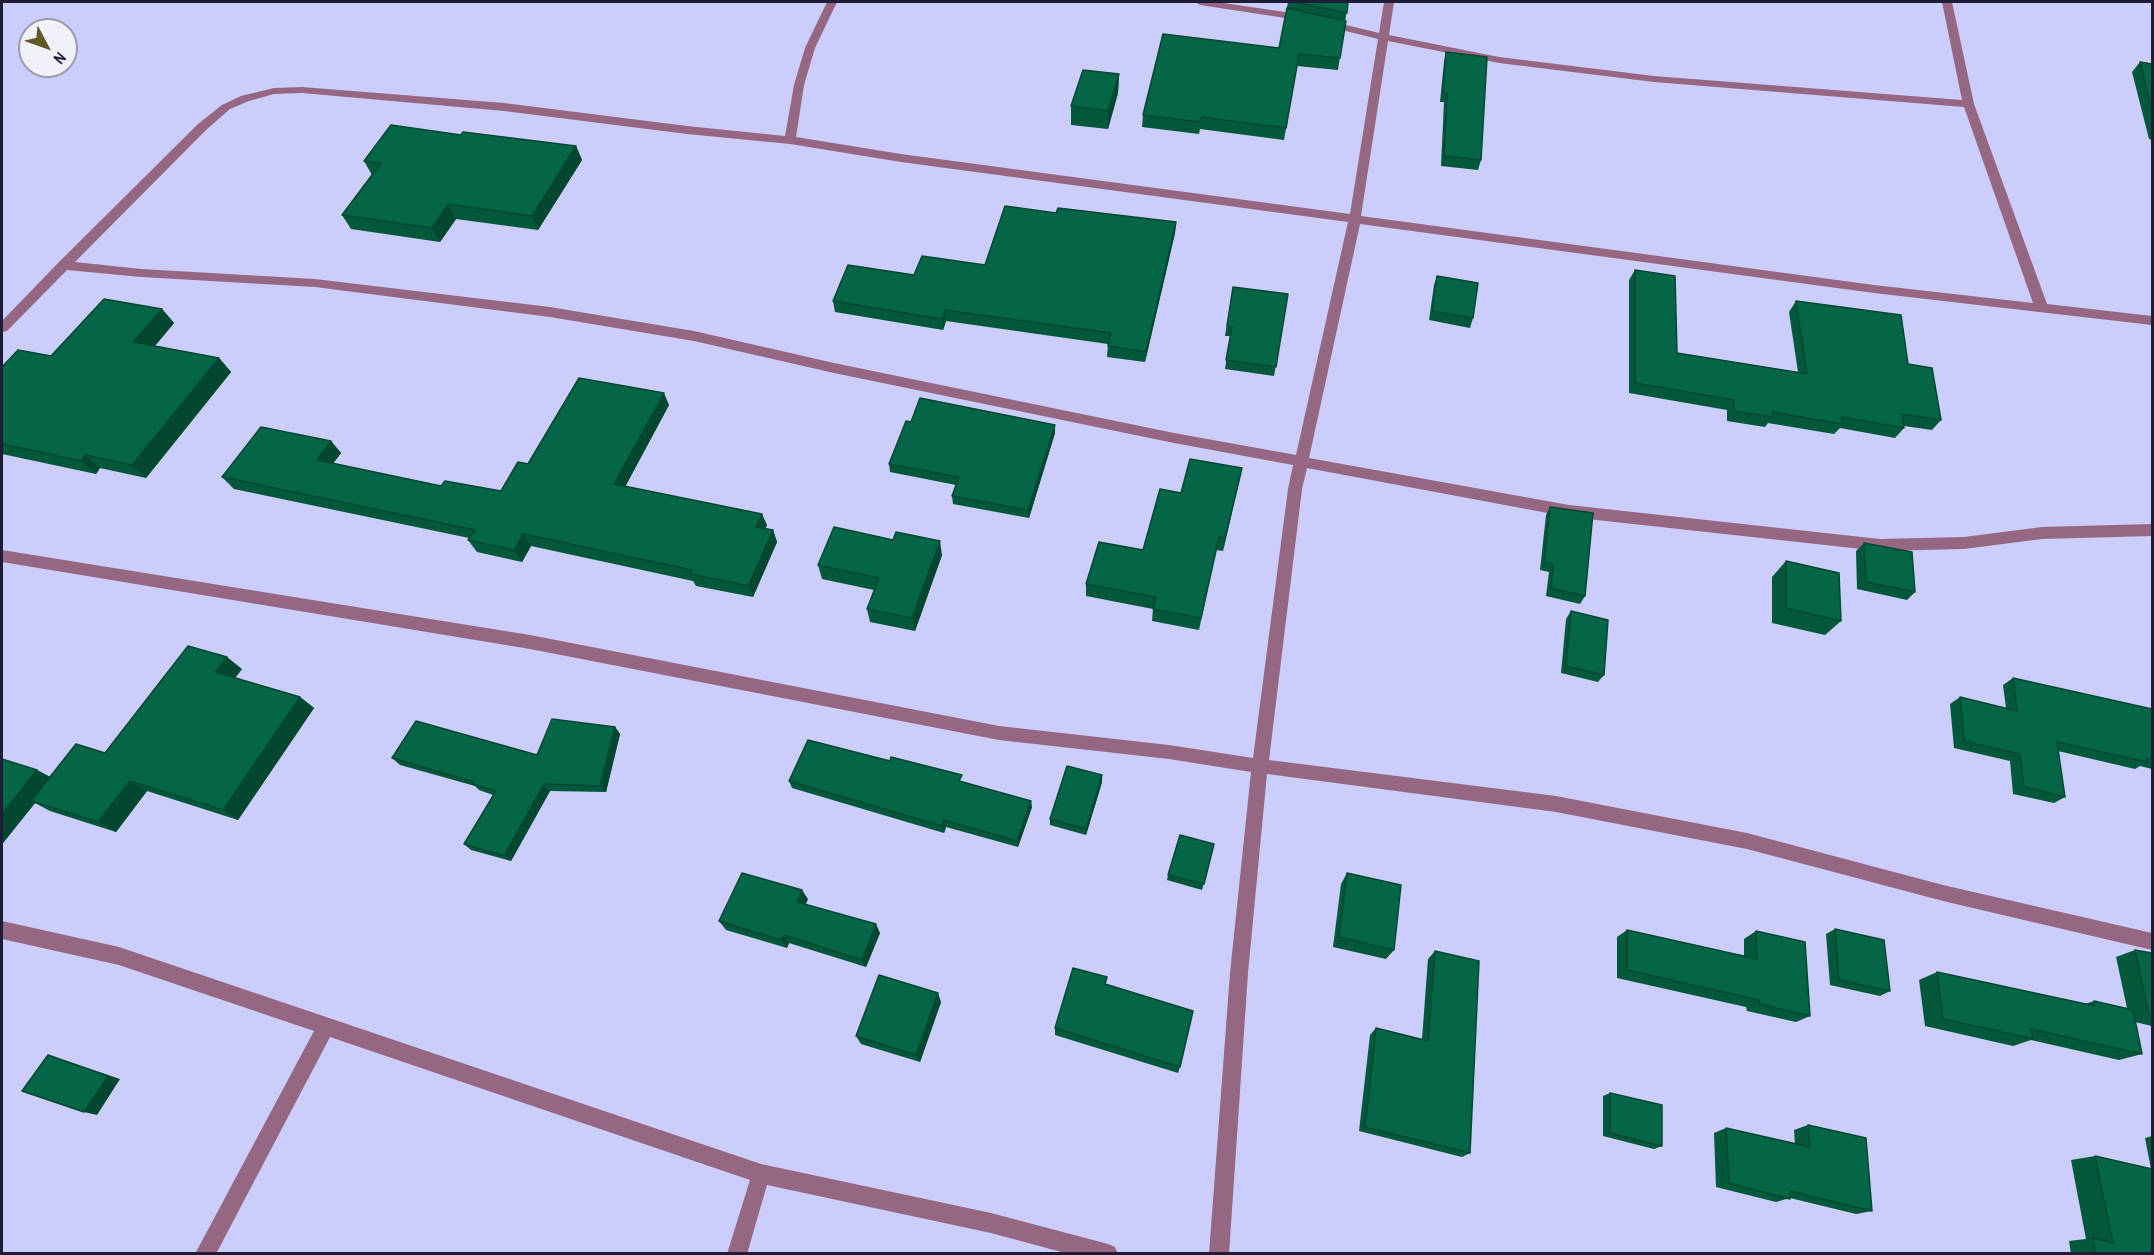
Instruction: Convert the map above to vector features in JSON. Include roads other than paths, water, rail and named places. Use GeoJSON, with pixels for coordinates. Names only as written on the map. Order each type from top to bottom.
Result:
{"type":"FeatureCollection","features":[{"type":"Feature","properties":{"kind":"street"},"geometry":{"type":"LineString","coordinates":[[790,140],[804,67],[810,48],[832,2]]}},
{"type":"Feature","properties":{"kind":"street"},"geometry":{"type":"LineString","coordinates":[[1200,2],[1305,18],[1384,37],[1499,60],[1632,77],[1968,104]]}},
{"type":"Feature","properties":{"kind":"street"},"geometry":{"type":"LineString","coordinates":[[1219,1254],[1239,973],[1260,766],[1300,462],[1355,218],[1389,2]]}},
{"type":"Feature","properties":{"kind":"street"},"geometry":{"type":"LineString","coordinates":[[1947,2],[1968,104],[2042,309]]}},
{"type":"Feature","properties":{"kind":"street"},"geometry":{"type":"LineString","coordinates":[[2,328],[63,265],[226,107],[245,98],[274,91],[302,90],[504,107],[687,130],[790,140],[901,158],[1770,275],[2152,321]]}},
{"type":"Feature","properties":{"kind":"street"},"geometry":{"type":"LineString","coordinates":[[63,265],[141,273],[315,283],[550,312],[694,336],[834,368],[1300,462],[1569,511],[1880,544],[1964,543],[2042,533],[2152,530]]}},
{"type":"Feature","properties":{"kind":"street"},"geometry":{"type":"LineString","coordinates":[[2,556],[530,642],[999,733],[1169,752],[1556,804],[1747,841],[1943,893],[2152,942]]}},
{"type":"Feature","properties":{"kind":"street"},"geometry":{"type":"LineString","coordinates":[[2,930],[118,956],[761,1174],[991,1223],[1108,1254]]}},
{"type":"Feature","properties":{"kind":"street"},"geometry":{"type":"LineString","coordinates":[[205,1254],[326,1026]]}},
{"type":"Feature","properties":{"kind":"street"},"geometry":{"type":"LineString","coordinates":[[737,1254],[761,1174]]}}]}
